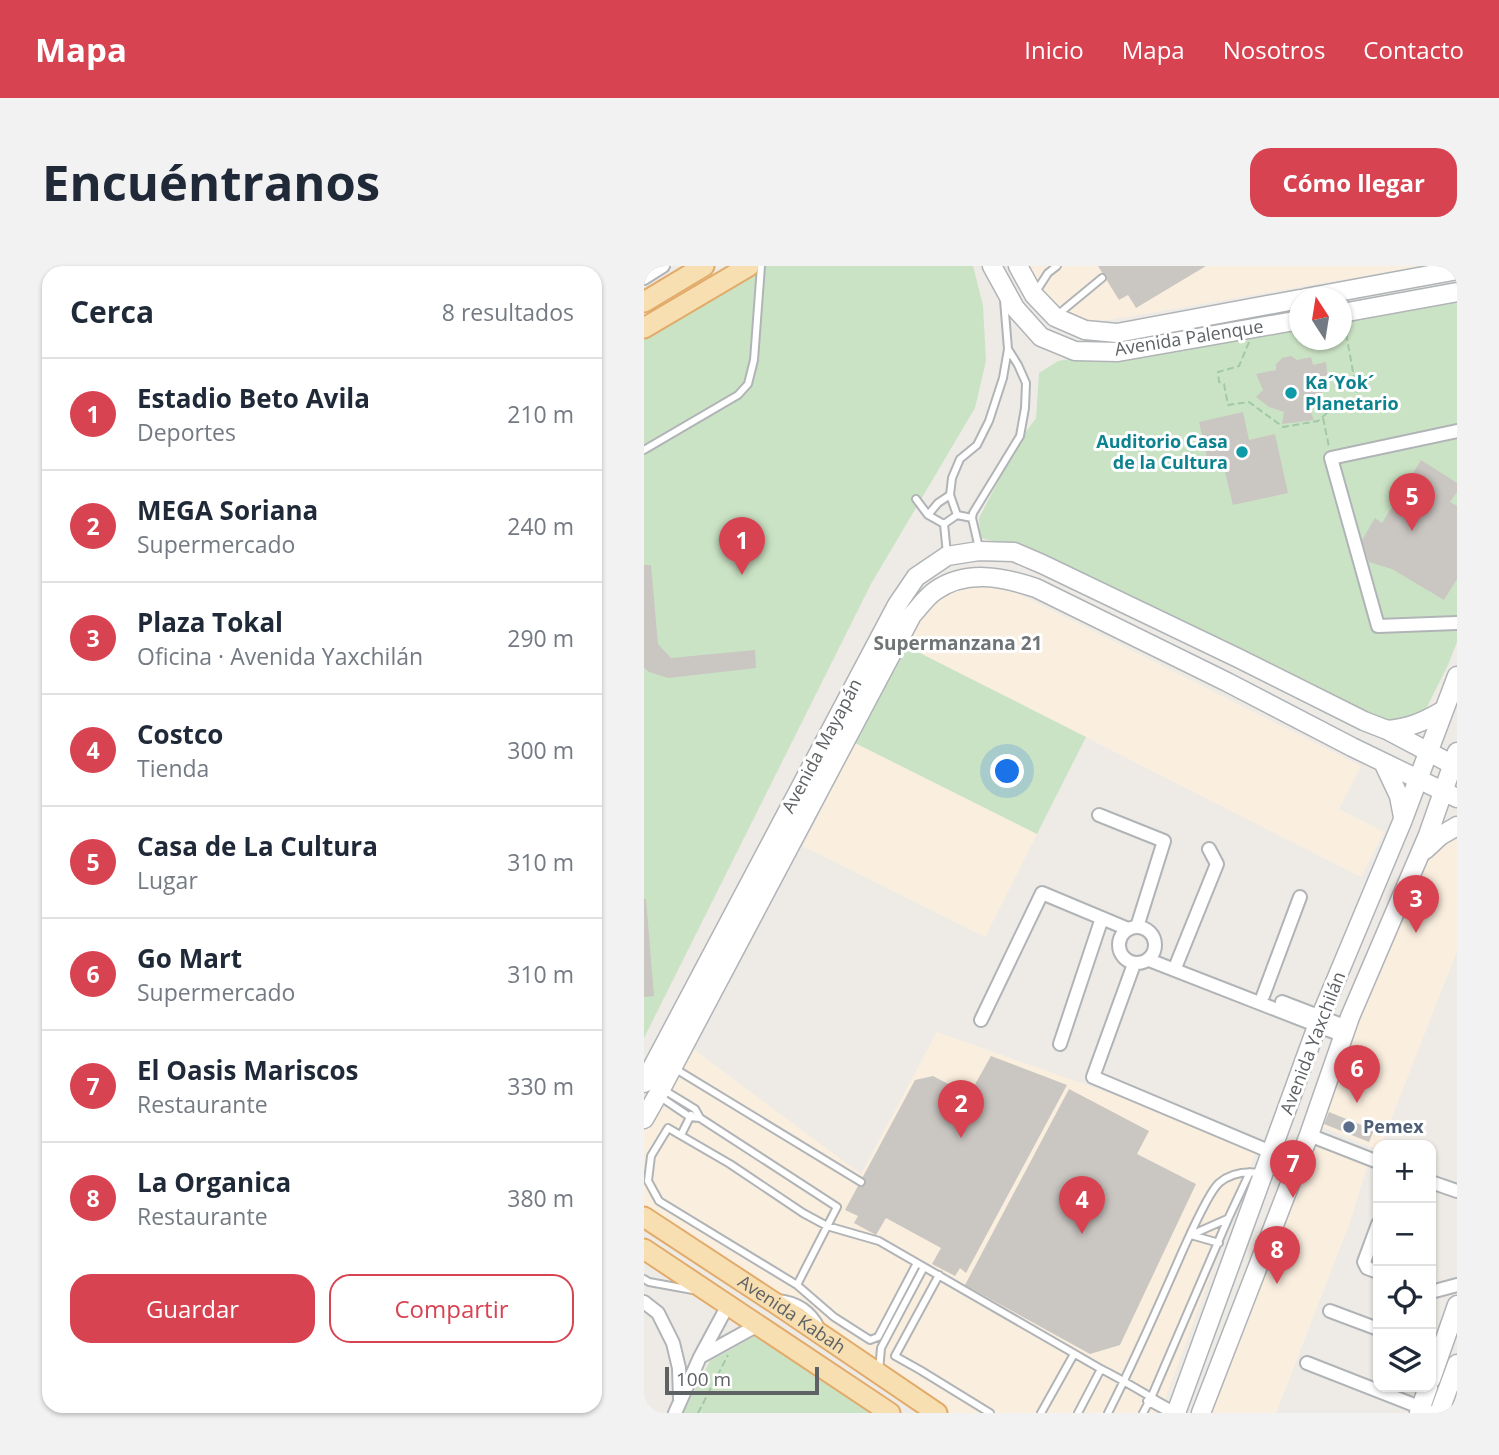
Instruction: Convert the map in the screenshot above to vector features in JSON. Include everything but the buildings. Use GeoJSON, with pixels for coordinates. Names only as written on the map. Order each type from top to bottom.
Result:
{"type":"FeatureCollection","features":[{"type":"Feature","properties":{"kind":"main road"},"geometry":{"type":"LineString","coordinates":[[644,302],[704,266]]}},
{"type":"Feature","properties":{"kind":"main road"},"geometry":{"type":"LineString","coordinates":[[644,328],[734,272],[749,266]]}},
{"type":"Feature","properties":{"kind":"main road","name":"Avenida Kabah"},"geometry":{"type":"LineString","coordinates":[[644,1217],[823,1336],[871,1354],[879,1373],[937,1413]]}},
{"type":"Feature","properties":{"kind":"main road","name":"Avenida Kabah"},"geometry":{"type":"LineString","coordinates":[[644,1249],[890,1413]]}},
{"type":"Feature","properties":{"kind":"street"},"geometry":{"type":"LineString","coordinates":[[644,278],[663,266]]}},
{"type":"Feature","properties":{"kind":"street","name":"Avenida Palenque"},"geometry":{"type":"LineString","coordinates":[[992,266],[1015,309],[1041,337],[1075,351],[1118,352],[1248,336],[1289,323]]}},
{"type":"Feature","properties":{"kind":"street","name":"Avenida Palenque"},"geometry":{"type":"LineString","coordinates":[[1020,267],[1034,295],[1055,317],[1085,330],[1117,333],[1289,301]]}},
{"type":"Feature","properties":{"kind":"street"},"geometry":{"type":"LineString","coordinates":[[1352,288],[1445,269]]}},
{"type":"Feature","properties":{"kind":"street"},"geometry":{"type":"LineString","coordinates":[[1352,311],[1457,292]]}},
{"type":"Feature","properties":{"kind":"street"},"geometry":{"type":"LineString","coordinates":[[1244,309],[1248,336]]}},
{"type":"Feature","properties":{"kind":"street"},"geometry":{"type":"LineString","coordinates":[[1457,431],[1331,458],[1378,626],[1457,623]]}},
{"type":"Feature","properties":{"kind":"street","name":"Avenida Mayapán"},"geometry":{"type":"LineString","coordinates":[[644,1119],[654,1089],[762,858],[897,604],[916,577],[947,556],[979,551],[1014,551],[1387,730],[1428,753],[1455,761]]}},
{"type":"Feature","properties":{"kind":"street","name":"Avenida Mayapán"},"geometry":{"type":"LineString","coordinates":[[654,1089],[672,1066],[912,615],[934,592],[955,580],[983,577],[1007,579],[1036,588],[1450,794]]}},
{"type":"Feature","properties":{"kind":"street"},"geometry":{"type":"LineString","coordinates":[[1227,682],[1238,658]]}},
{"type":"Feature","properties":{"kind":"street","name":"Avenida Yaxchilán"},"geometry":{"type":"LineString","coordinates":[[1174,1412],[1256,1173],[1271,1152],[1319,1021],[1403,820],[1456,681]]}},
{"type":"Feature","properties":{"kind":"street"},"geometry":{"type":"LineString","coordinates":[[1387,730],[1406,729],[1443,711]]}},
{"type":"Feature","properties":{"kind":"street"},"geometry":{"type":"LineString","coordinates":[[1352,747],[1359,737],[1364,721]]}},
{"type":"Feature","properties":{"kind":"street","name":"Avenida Yaxchilán"},"geometry":{"type":"LineString","coordinates":[[1201,1413],[1309,1135],[1345,1032],[1428,835],[1450,794],[1455,761]]}},
{"type":"Feature","properties":{"kind":"street"},"geometry":{"type":"LineString","coordinates":[[1383,762],[1399,796],[1403,820],[1417,824],[1428,835]]}},
{"type":"Feature","properties":{"kind":"street"},"geometry":{"type":"LineString","coordinates":[[981,1020],[1042,893],[1102,918],[1132,928],[1144,928],[1151,933],[1156,946],[1151,957],[1135,964],[1120,953],[1118,944],[1121,936],[1132,928],[1164,841],[1099,815]]}},
{"type":"Feature","properties":{"kind":"street"},"geometry":{"type":"LineString","coordinates":[[1418,858],[1440,836],[1457,826]]}},
{"type":"Feature","properties":{"kind":"street"},"geometry":{"type":"LineString","coordinates":[[1177,962],[1217,864],[1209,849]]}},
{"type":"Feature","properties":{"kind":"street"},"geometry":{"type":"LineString","coordinates":[[762,858],[778,867]]}},
{"type":"Feature","properties":{"kind":"street"},"geometry":{"type":"LineString","coordinates":[[1263,996],[1300,897]]}},
{"type":"Feature","properties":{"kind":"street"},"geometry":{"type":"LineString","coordinates":[[1060,1044],[1102,918]]}},
{"type":"Feature","properties":{"kind":"street"},"geometry":{"type":"LineString","coordinates":[[1151,957],[1319,1021]]}},
{"type":"Feature","properties":{"kind":"street"},"geometry":{"type":"LineString","coordinates":[[1151,957],[1177,962],[1345,1032]]}},
{"type":"Feature","properties":{"kind":"street"},"geometry":{"type":"LineString","coordinates":[[1135,964],[1093,1077],[1271,1152]]}},
{"type":"Feature","properties":{"kind":"street"},"geometry":{"type":"LineString","coordinates":[[1309,1135],[1373,1159]]}},
{"type":"Feature","properties":{"kind":"street"},"geometry":{"type":"LineString","coordinates":[[1256,1173],[1290,1184]]}},
{"type":"Feature","properties":{"kind":"street"},"geometry":{"type":"LineString","coordinates":[[1436,1183],[1457,1191]]}},
{"type":"Feature","properties":{"kind":"street"},"geometry":{"type":"LineString","coordinates":[[1373,1238],[1364,1262],[1367,1268],[1373,1270]]}},
{"type":"Feature","properties":{"kind":"street"},"geometry":{"type":"LineString","coordinates":[[1436,1291],[1457,1285]]}},
{"type":"Feature","properties":{"kind":"street"},"geometry":{"type":"LineString","coordinates":[[644,1302],[658,1313],[673,1343],[679,1368],[678,1408]]}},
{"type":"Feature","properties":{"kind":"street"},"geometry":{"type":"LineString","coordinates":[[678,1408],[700,1357],[728,1305]]}},
{"type":"Feature","properties":{"kind":"street"},"geometry":{"type":"LineString","coordinates":[[1436,1349],[1457,1305]]}},
{"type":"Feature","properties":{"kind":"street"},"geometry":{"type":"LineString","coordinates":[[1330,1311],[1373,1327]]}},
{"type":"Feature","properties":{"kind":"street"},"geometry":{"type":"LineString","coordinates":[[700,1357],[758,1325]]}},
{"type":"Feature","properties":{"kind":"street"},"geometry":{"type":"LineString","coordinates":[[1307,1363],[1424,1410]]}},
{"type":"Feature","properties":{"kind":"street"},"geometry":{"type":"LineString","coordinates":[[1424,1410],[1457,1364]]}},
{"type":"Feature","properties":{"kind":"street"},"geometry":{"type":"LineString","coordinates":[[1424,1410],[1427,1392]]}},
{"type":"Feature","properties":{"kind":"lane"},"geometry":{"type":"LineString","coordinates":[[644,450],[738,395],[748,384],[754,360],[761,266]]}},
{"type":"Feature","properties":{"kind":"lane"},"geometry":{"type":"LineString","coordinates":[[1034,295],[1048,273],[1057,266]]}},
{"type":"Feature","properties":{"kind":"lane"},"geometry":{"type":"LineString","coordinates":[[1055,317],[1102,278]]}},
{"type":"Feature","properties":{"kind":"lane"},"geometry":{"type":"LineString","coordinates":[[957,516],[950,495],[951,478],[960,459],[978,445],[1003,378],[1008,349],[1004,308],[1006,291]]}},
{"type":"Feature","properties":{"kind":"lane"},"geometry":{"type":"LineString","coordinates":[[979,551],[973,513],[1020,436],[1025,408],[1026,383],[1008,349]]}},
{"type":"Feature","properties":{"kind":"lane"},"geometry":{"type":"LineString","coordinates":[[928,515],[950,495]]}},
{"type":"Feature","properties":{"kind":"lane"},"geometry":{"type":"LineString","coordinates":[[916,499],[928,515],[944,524]]}},
{"type":"Feature","properties":{"kind":"lane"},"geometry":{"type":"LineString","coordinates":[[944,524],[957,516],[972,518]]}},
{"type":"Feature","properties":{"kind":"lane"},"geometry":{"type":"LineString","coordinates":[[944,524],[947,556]]}},
{"type":"Feature","properties":{"kind":"lane"},"geometry":{"type":"LineString","coordinates":[[672,1066],[861,1182]]}},
{"type":"Feature","properties":{"kind":"lane"},"geometry":{"type":"LineString","coordinates":[[654,1089],[695,1109],[700,1118]]}},
{"type":"Feature","properties":{"kind":"lane"},"geometry":{"type":"LineString","coordinates":[[654,1089],[690,1117],[700,1118],[837,1207],[797,1285]]}},
{"type":"Feature","properties":{"kind":"lane"},"geometry":{"type":"LineString","coordinates":[[681,1135],[695,1109]]}},
{"type":"Feature","properties":{"kind":"lane"},"geometry":{"type":"LineString","coordinates":[[917,1263],[878,1337],[870,1340],[834,1317],[797,1285],[659,1201],[648,1181],[651,1156],[668,1128],[803,1213],[827,1226],[878,1241],[939,1275],[1101,1370],[1124,1380],[1143,1393],[1149,1401],[1174,1412]]}},
{"type":"Feature","properties":{"kind":"lane"},"geometry":{"type":"LineString","coordinates":[[1108,1413],[1212,1192],[1219,1183],[1240,1173],[1256,1173]]}},
{"type":"Feature","properties":{"kind":"lane"},"geometry":{"type":"LineString","coordinates":[[1143,1413],[1228,1219],[1256,1173]]}},
{"type":"Feature","properties":{"kind":"lane"},"geometry":{"type":"LineString","coordinates":[[1191,1235],[1228,1219]]}},
{"type":"Feature","properties":{"kind":"lane"},"geometry":{"type":"LineString","coordinates":[[1191,1235],[1219,1243]]}},
{"type":"Feature","properties":{"kind":"lane"},"geometry":{"type":"LineString","coordinates":[[871,1354],[924,1267]]}},
{"type":"Feature","properties":{"kind":"lane"},"geometry":{"type":"LineString","coordinates":[[939,1275],[895,1356],[990,1413]]}},
{"type":"Feature","properties":{"kind":"lane"},"geometry":{"type":"LineString","coordinates":[[644,1279],[710,1293]]}},
{"type":"Feature","properties":{"kind":"lane"},"geometry":{"type":"LineString","coordinates":[[1041,1413],[1074,1354]]}},
{"type":"Feature","properties":{"kind":"lane"},"geometry":{"type":"LineString","coordinates":[[1078,1413],[1101,1370]]}},
{"type":"Feature","properties":{"kind":"path"},"geometry":{"type":"LineString","coordinates":[[1248,336],[1239,366],[1218,372],[1219,382],[1224,384],[1228,405],[1249,402],[1283,427],[1318,421],[1328,412],[1359,405],[1349,350]]}},
{"type":"Feature","properties":{"kind":"path"},"geometry":{"type":"LineString","coordinates":[[1323,417],[1331,458]]}},
{"type":"Feature","properties":{"kind":"path"},"geometry":{"type":"LineString","coordinates":[[698,1413],[729,1355]]}},
{"type":"Feature","properties":{"kind":"shaded area"},"geometry":{"type":"Polygon","coordinates":[[[1022,266],[1421,266],[1109,320],[1088,321],[1065,314],[1042,298],[1022,266]]]}},
{"type":"Feature","properties":{"kind":"shaded area"},"geometry":{"type":"Polygon","coordinates":[[[980,584],[1013,591],[1361,766],[1339,809],[1384,832],[1361,877],[906,646],[929,605],[954,589],[980,584]]]}},
{"type":"Feature","properties":{"kind":"shaded area"},"geometry":{"type":"Polygon","coordinates":[[[855,743],[1037,834],[985,937],[803,846],[855,743]]]}},
{"type":"Feature","properties":{"kind":"shaded area"},"geometry":{"type":"Polygon","coordinates":[[[1450,822],[1457,823],[1457,951],[1383,1140],[1373,1140],[1373,1148],[1322,1127],[1318,1121],[1435,828],[1450,822]]]}},
{"type":"Feature","properties":{"kind":"shaded area"},"geometry":{"type":"Polygon","coordinates":[[[937,1032],[1258,1146],[1160,1413],[950,1413],[644,1204],[644,1121],[684,1042],[861,1174],[937,1032]]]}},
{"type":"Feature","properties":{"kind":"shaded area"},"geometry":{"type":"Polygon","coordinates":[[[1317,1145],[1350,1157],[1367,1167],[1350,1222],[1276,1413],[1199,1413],[1305,1148],[1317,1145]]]}},
{"type":"Feature","properties":{"kind":"green space"},"geometry":{"type":"Polygon","coordinates":[[[753,266],[973,266],[983,305],[986,361],[975,408],[871,584],[644,1038],[644,331],[753,266]]]}},
{"type":"Feature","properties":{"kind":"green space"},"geometry":{"type":"Polygon","coordinates":[[[1457,292],[1457,642],[1426,709],[1404,722],[1374,721],[1029,549],[980,538],[979,518],[1019,441],[1036,418],[1039,373],[1058,361],[1289,321],[1289,350],[1352,350],[1352,310],[1457,292]]]}},
{"type":"Feature","properties":{"kind":"green space"},"geometry":{"type":"Polygon","coordinates":[[[906,646],[1086,737],[1037,834],[855,743],[906,646]]]}},
{"type":"Feature","properties":{"kind":"green space"},"geometry":{"type":"Polygon","coordinates":[[[755,1336],[870,1413],[683,1413],[710,1361],[755,1336]]]}},
{"type":"Feature","properties":{"kind":"place","name":"Ka´Yok´ Planetario"},"geometry":{"type":"Point","coordinates":[1291,393]}},
{"type":"Feature","properties":{"kind":"place","name":"Auditorio Casa de la Cultura"},"geometry":{"type":"Point","coordinates":[1242,452]}},
{"type":"Feature","properties":{"kind":"place","name":"Casa de La Cultura"},"geometry":{"type":"Point","coordinates":[1412,531]}},
{"type":"Feature","properties":{"kind":"place","name":"Estadio Beto Avila"},"geometry":{"type":"Point","coordinates":[742,575]}},
{"type":"Feature","properties":{"kind":"place","name":"Plaza Tokal"},"geometry":{"type":"Point","coordinates":[1416,933]}},
{"type":"Feature","properties":{"kind":"place","name":"Go Mart"},"geometry":{"type":"Point","coordinates":[1357,1103]}},
{"type":"Feature","properties":{"kind":"place","name":"Pemex"},"geometry":{"type":"Point","coordinates":[1349,1127]}},
{"type":"Feature","properties":{"kind":"place","name":"MEGA Soriana"},"geometry":{"type":"Point","coordinates":[961,1138]}},
{"type":"Feature","properties":{"kind":"place","name":"El Oasis Mariscos"},"geometry":{"type":"Point","coordinates":[1293,1198]}},
{"type":"Feature","properties":{"kind":"place","name":"Costco"},"geometry":{"type":"Point","coordinates":[1082,1234]}},
{"type":"Feature","properties":{"kind":"place","name":"La Organica"},"geometry":{"type":"Point","coordinates":[1277,1284]}},
{"type":"Feature","properties":{"kind":"district","name":"Supermanzana 21"},"geometry":{"type":"Point","coordinates":[958,643]}}]}
